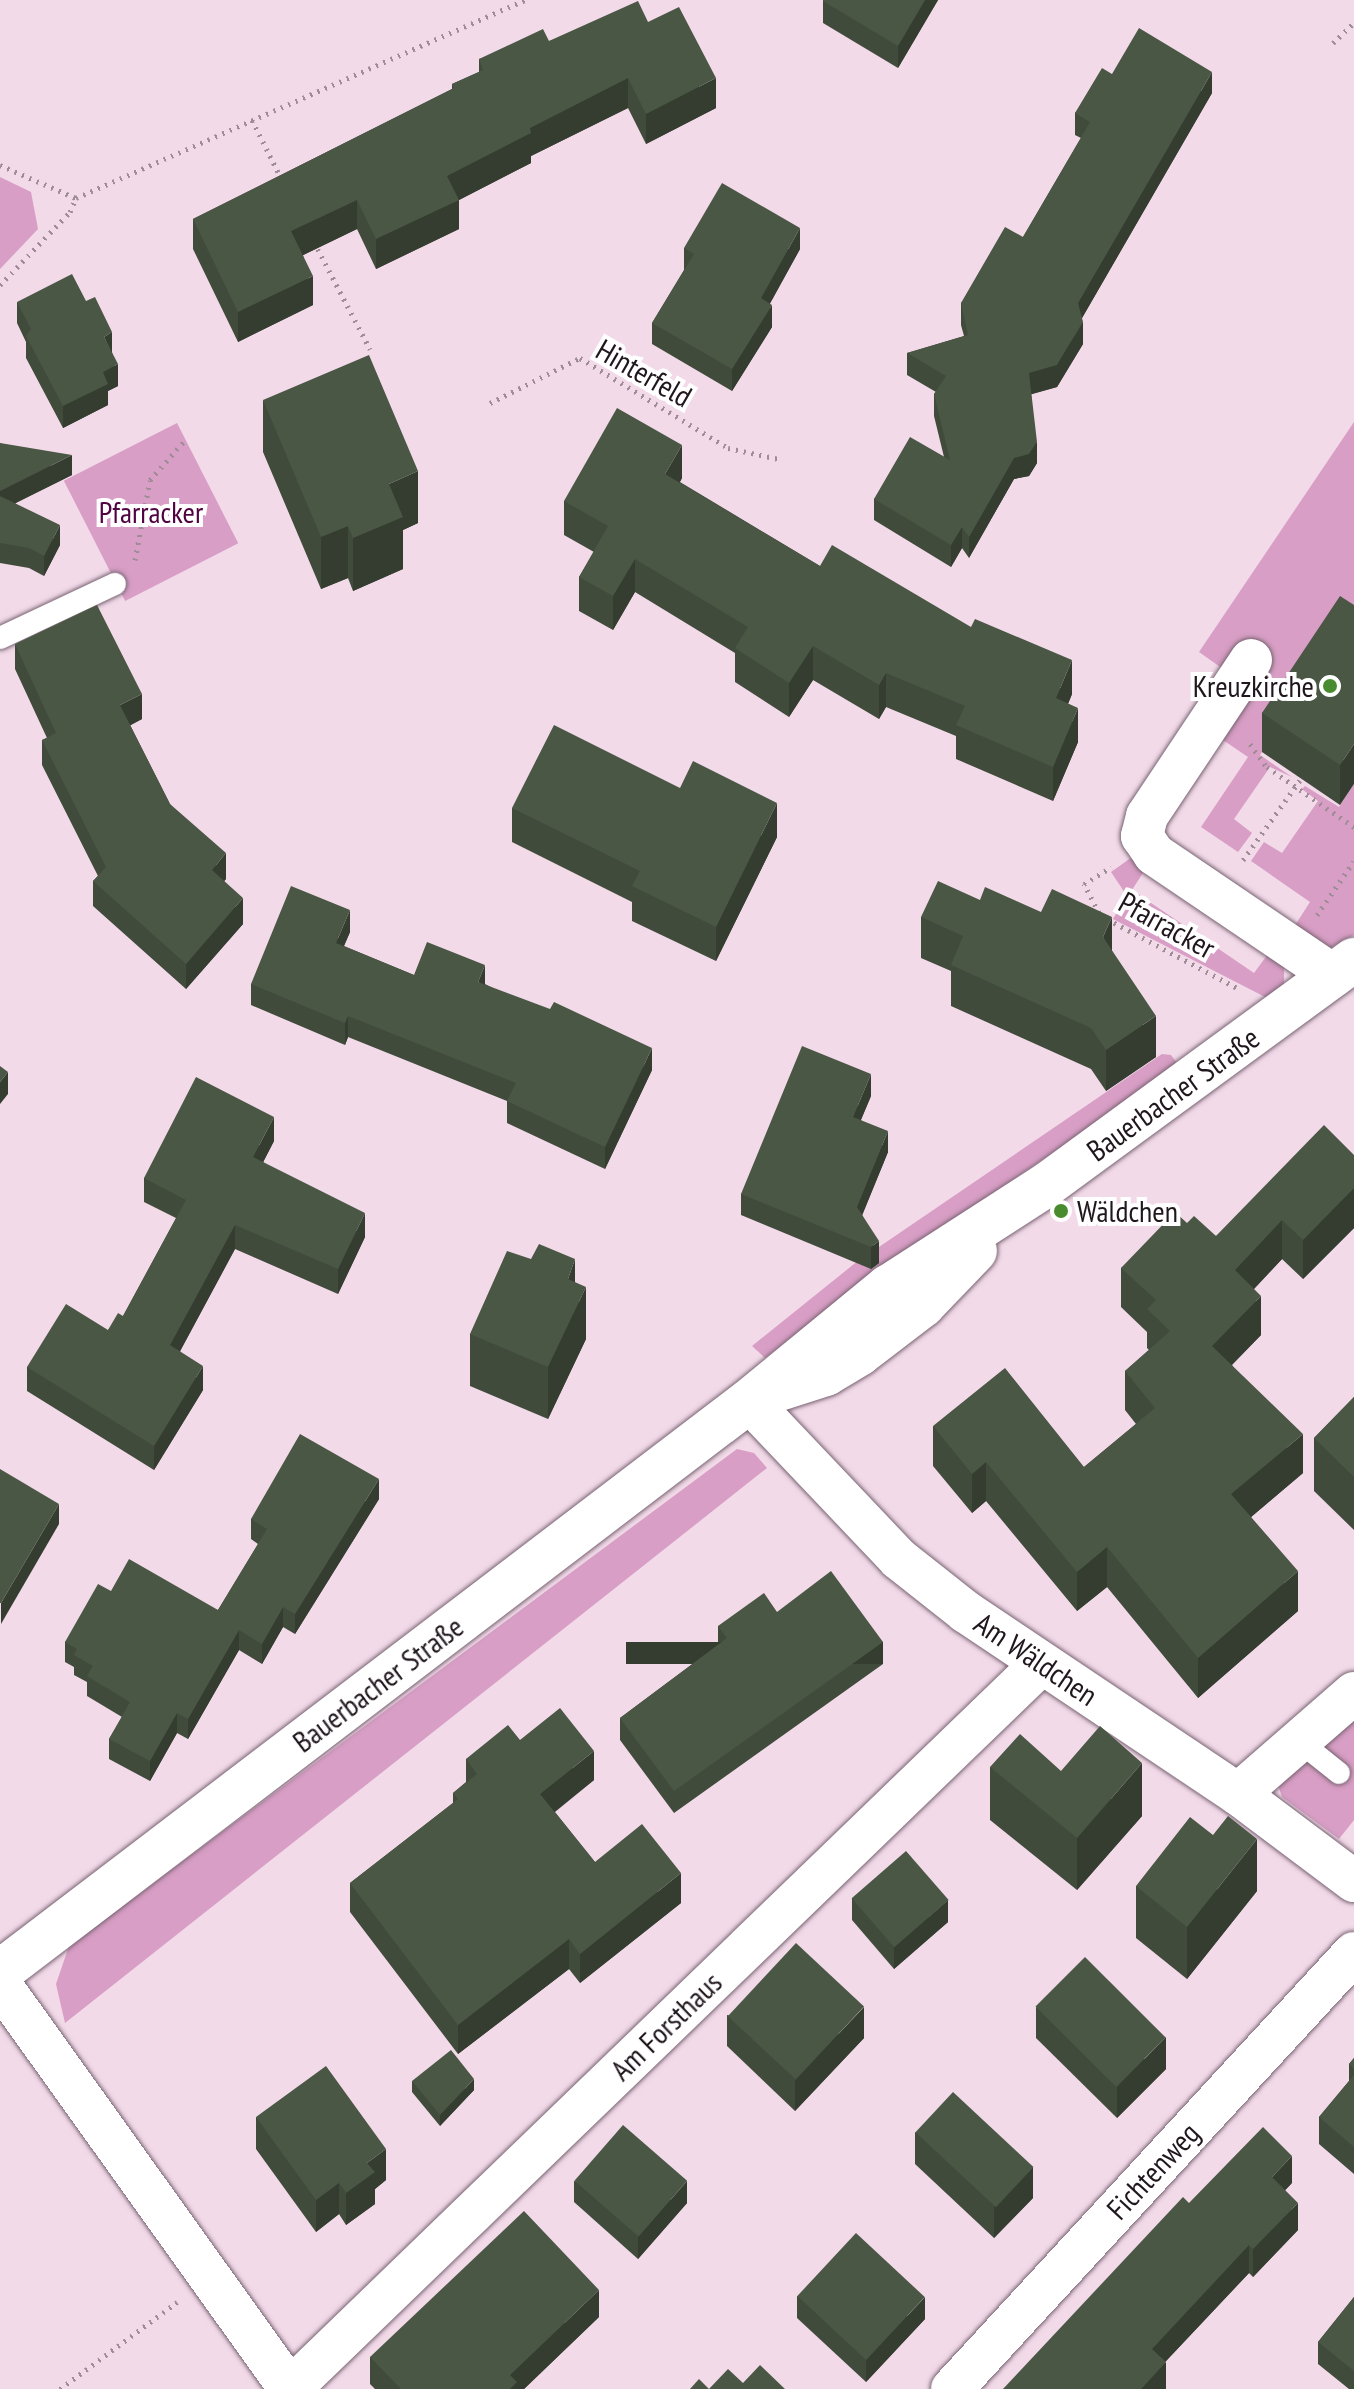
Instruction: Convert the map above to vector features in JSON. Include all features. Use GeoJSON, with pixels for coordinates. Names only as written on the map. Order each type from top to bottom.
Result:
{"type":"FeatureCollection","features":[{"type":"Feature","properties":{"kind":"street","name":"Bauerbacher Straße"},"geometry":{"type":"LineString","coordinates":[[1251,660],[1142,829],[1150,850],[1294,948],[1344,968]]}},
{"type":"Feature","properties":{"kind":"street","name":"Bauerbacher Straße"},"geometry":{"type":"LineString","coordinates":[[0,1972],[752,1398],[888,1287],[1011,1210],[1344,968]]}},
{"type":"Feature","properties":{"kind":"street","name":"Am Wäldchen"},"geometry":{"type":"LineString","coordinates":[[752,1398],[899,1559],[1041,1664],[1238,1794],[1354,1881]]}},
{"type":"Feature","properties":{"kind":"street","name":"Am Forsthaus"},"geometry":{"type":"LineString","coordinates":[[0,1984],[290,2389],[1041,1664]]}},
{"type":"Feature","properties":{"kind":"street"},"geometry":{"type":"LineString","coordinates":[[1238,1794],[1354,1693]]}},
{"type":"Feature","properties":{"kind":"street","name":"Fichtenweg"},"geometry":{"type":"LineString","coordinates":[[952,2389],[1354,1953]]}},
{"type":"Feature","properties":{"kind":"lane"},"geometry":{"type":"LineString","coordinates":[[0,638],[123,576]]}},
{"type":"Feature","properties":{"kind":"lane"},"geometry":{"type":"LineString","coordinates":[[1299,1741],[1339,1773]]}},
{"type":"Feature","properties":{"kind":"path"},"geometry":{"type":"LineString","coordinates":[[0,285],[70,212],[76,198],[525,0]]}},
{"type":"Feature","properties":{"kind":"path"},"geometry":{"type":"LineString","coordinates":[[1333,43],[1354,23]]}},
{"type":"Feature","properties":{"kind":"path"},"geometry":{"type":"LineString","coordinates":[[252,120],[286,187]]}},
{"type":"Feature","properties":{"kind":"path"},"geometry":{"type":"LineString","coordinates":[[0,165],[76,198]]}},
{"type":"Feature","properties":{"kind":"path"},"geometry":{"type":"LineString","coordinates":[[307,228],[370,349]]}},
{"type":"Feature","properties":{"kind":"path","name":"Hinterfeld"},"geometry":{"type":"LineString","coordinates":[[490,403],[580,358],[728,448],[779,459]]}},
{"type":"Feature","properties":{"kind":"path"},"geometry":{"type":"LineString","coordinates":[[123,576],[143,540],[150,480],[186,439]]}},
{"type":"Feature","properties":{"kind":"path"},"geometry":{"type":"LineString","coordinates":[[1223,703],[1252,723],[1250,746],[1256,758],[1354,827]]}},
{"type":"Feature","properties":{"kind":"path"},"geometry":{"type":"LineString","coordinates":[[1218,895],[1300,780]]}},
{"type":"Feature","properties":{"kind":"path"},"geometry":{"type":"LineString","coordinates":[[1294,948],[1354,861]]}},
{"type":"Feature","properties":{"kind":"path","name":"Pfarracker"},"geometry":{"type":"LineString","coordinates":[[1084,884],[1095,909],[1108,921],[1244,991]]}},
{"type":"Feature","properties":{"kind":"path"},"geometry":{"type":"LineString","coordinates":[[60,2389],[209,2276]]}},
{"type":"Feature","properties":{"kind":"green space"},"geometry":{"type":"Polygon","coordinates":[[[0,177],[31,192],[38,229],[0,269],[0,177]]]}},
{"type":"Feature","properties":{"kind":"green space"},"geometry":{"type":"Polygon","coordinates":[[[1354,422],[1354,645],[1339,636],[1260,755],[1292,777],[1270,767],[1234,819],[1252,833],[1238,852],[1201,827],[1248,757],[1220,738],[1223,669],[1199,652],[1354,422]]]}},
{"type":"Feature","properties":{"kind":"green space","name":"Pfarracker"},"geometry":{"type":"Polygon","coordinates":[[[177,423],[238,543],[125,601],[64,481],[177,423]]]}},
{"type":"Feature","properties":{"kind":"green space"},"geometry":{"type":"Polygon","coordinates":[[[1354,784],[1354,935],[1330,948],[1292,930],[1310,902],[1251,861],[1264,842],[1282,853],[1318,801],[1302,789],[1305,786],[1339,807],[1354,784]]]}},
{"type":"Feature","properties":{"kind":"green space"},"geometry":{"type":"Polygon","coordinates":[[[1135,855],[1148,865],[1132,890],[1254,973],[1271,950],[1284,962],[1284,988],[1269,999],[1113,919],[1127,896],[1111,872],[1135,855]]]}},
{"type":"Feature","properties":{"kind":"green space"},"geometry":{"type":"Polygon","coordinates":[[[1162,1054],[1171,1055],[1180,1067],[864,1280],[765,1358],[752,1346],[854,1264],[1162,1054]]]}},
{"type":"Feature","properties":{"kind":"green space"},"geometry":{"type":"Polygon","coordinates":[[[737,1449],[754,1453],[767,1468],[65,2023],[56,1984],[69,1946],[737,1449]]]}},
{"type":"Feature","properties":{"kind":"green space"},"geometry":{"type":"Polygon","coordinates":[[[1354,1718],[1354,1820],[1339,1839],[1282,1797],[1278,1785],[1354,1718]]]}},
{"type":"Feature","properties":{"kind":"building"},"geometry":{"type":"Polygon","coordinates":[[[823,0],[925,0],[898,46],[823,0]]]}},
{"type":"Feature","properties":{"kind":"building"},"geometry":{"type":"Polygon","coordinates":[[[638,1],[648,22],[679,7],[716,78],[646,114],[628,78],[530,128],[531,133],[447,176],[459,200],[376,239],[357,200],[291,231],[313,276],[238,312],[193,219],[454,88],[452,84],[483,70],[479,59],[543,29],[549,41],[638,1]]]}},
{"type":"Feature","properties":{"kind":"building"},"geometry":{"type":"Polygon","coordinates":[[[1139,28],[1212,72],[1078,303],[1083,322],[1057,365],[1029,373],[1037,442],[1029,454],[1014,458],[969,537],[962,527],[951,545],[874,499],[910,437],[950,460],[934,394],[946,376],[907,353],[968,335],[961,303],[1005,227],[1023,237],[1090,122],[1075,113],[1102,68],[1112,74],[1139,28]]]}},
{"type":"Feature","properties":{"kind":"building"},"geometry":{"type":"Polygon","coordinates":[[[722,183],[800,228],[761,298],[772,305],[732,369],[652,323],[694,254],[684,248],[722,183]]]}},
{"type":"Feature","properties":{"kind":"building"},"geometry":{"type":"Polygon","coordinates":[[[72,274],[86,301],[95,297],[112,332],[104,337],[118,364],[103,372],[108,384],[63,406],[26,336],[31,329],[17,302],[72,274]]]}},
{"type":"Feature","properties":{"kind":"building"},"geometry":{"type":"Polygon","coordinates":[[[369,355],[418,471],[389,484],[403,517],[353,538],[348,526],[321,537],[263,400],[369,355]]]}},
{"type":"Feature","properties":{"kind":"building"},"geometry":{"type":"Polygon","coordinates":[[[617,408],[682,445],[665,474],[820,566],[832,545],[971,627],[975,619],[1072,660],[1056,698],[1078,708],[1053,767],[956,725],[965,706],[886,673],[879,685],[813,646],[789,683],[735,648],[748,627],[635,559],[613,596],[579,577],[608,526],[564,501],[617,408]]]}},
{"type":"Feature","properties":{"kind":"building"},"geometry":{"type":"Polygon","coordinates":[[[0,443],[72,455],[0,491],[0,443]]]}},
{"type":"Feature","properties":{"kind":"building"},"geometry":{"type":"Polygon","coordinates":[[[0,496],[60,525],[44,556],[29,548],[0,543],[0,496]]]}},
{"type":"Feature","properties":{"kind":"building"},"geometry":{"type":"Polygon","coordinates":[[[1340,596],[1354,605],[1354,744],[1340,765],[1262,713],[1340,596]]]}},
{"type":"Feature","properties":{"kind":"building"},"geometry":{"type":"Polygon","coordinates":[[[97,605],[142,694],[120,705],[170,804],[226,853],[212,870],[243,898],[186,964],[93,881],[106,867],[42,740],[56,733],[15,644],[97,605]]]}},
{"type":"Feature","properties":{"kind":"building"},"geometry":{"type":"Polygon","coordinates":[[[554,725],[680,788],[693,761],[777,803],[716,927],[632,886],[640,871],[512,808],[554,725]]]}},
{"type":"Feature","properties":{"kind":"building"},"geometry":{"type":"Polygon","coordinates":[[[938,881],[980,900],[985,887],[1041,912],[1052,889],[1112,917],[1103,937],[1156,1016],[1106,1050],[1091,1028],[951,965],[963,936],[921,917],[938,881]]]}},
{"type":"Feature","properties":{"kind":"building"},"geometry":{"type":"Polygon","coordinates":[[[291,886],[350,910],[336,943],[414,975],[427,942],[485,965],[478,982],[550,1009],[554,1002],[652,1048],[605,1147],[507,1101],[516,1083],[348,1016],[345,1023],[251,984],[291,886]]]}},
{"type":"Feature","properties":{"kind":"building"},"geometry":{"type":"Polygon","coordinates":[[[802,1046],[871,1074],[853,1117],[888,1131],[857,1207],[879,1241],[871,1247],[741,1194],[802,1046]]]}},
{"type":"Feature","properties":{"kind":"building"},"geometry":{"type":"Polygon","coordinates":[[[0,1066],[8,1072],[0,1082],[0,1066]]]}},
{"type":"Feature","properties":{"kind":"building"},"geometry":{"type":"Polygon","coordinates":[[[196,1077],[274,1117],[253,1157],[365,1213],[338,1269],[235,1225],[170,1345],[203,1366],[154,1446],[27,1367],[66,1304],[108,1330],[118,1313],[123,1316],[186,1200],[144,1178],[196,1077]]]}},
{"type":"Feature","properties":{"kind":"building"},"geometry":{"type":"Polygon","coordinates":[[[1324,1125],[1354,1155],[1354,1188],[1303,1240],[1282,1220],[1235,1270],[1261,1296],[1212,1346],[1303,1434],[1231,1494],[1298,1571],[1198,1658],[1107,1547],[1077,1572],[986,1462],[972,1474],[933,1426],[1005,1368],[1084,1467],[1155,1408],[1125,1371],[1170,1331],[1147,1309],[1156,1300],[1121,1268],[1175,1212],[1187,1223],[1194,1216],[1216,1236],[1324,1125]]]}},
{"type":"Feature","properties":{"kind":"building"},"geometry":{"type":"Polygon","coordinates":[[[539,1244],[575,1259],[568,1279],[586,1287],[548,1367],[470,1334],[507,1251],[531,1259],[539,1244]]]}},
{"type":"Feature","properties":{"kind":"building"},"geometry":{"type":"Polygon","coordinates":[[[1354,1397],[1354,1477],[1314,1438],[1354,1397]]]}},
{"type":"Feature","properties":{"kind":"building"},"geometry":{"type":"Polygon","coordinates":[[[300,1434],[379,1479],[295,1614],[283,1607],[262,1644],[239,1630],[188,1719],[177,1713],[150,1761],[109,1739],[130,1702],[87,1676],[93,1666],[74,1655],[77,1649],[65,1642],[98,1584],[111,1591],[129,1559],[218,1610],[267,1529],[251,1519],[300,1434]]]}},
{"type":"Feature","properties":{"kind":"building"},"geometry":{"type":"Polygon","coordinates":[[[0,1469],[59,1504],[1,1603],[0,1603],[0,1469]]]}},
{"type":"Feature","properties":{"kind":"building"},"geometry":{"type":"Polygon","coordinates":[[[831,1571],[883,1642],[674,1791],[620,1718],[727,1638],[718,1626],[764,1593],[777,1612],[831,1571]]]}},
{"type":"Feature","properties":{"kind":"building"},"geometry":{"type":"Polygon","coordinates":[[[560,1708],[594,1751],[540,1794],[595,1862],[642,1824],[681,1873],[580,1954],[569,1939],[458,2025],[350,1883],[458,1799],[453,1793],[477,1774],[466,1759],[508,1725],[520,1740],[560,1708]]]}},
{"type":"Feature","properties":{"kind":"building"},"geometry":{"type":"Polygon","coordinates":[[[1100,1726],[1142,1763],[1077,1838],[990,1767],[1020,1734],[1061,1771],[1100,1726]]]}},
{"type":"Feature","properties":{"kind":"building"},"geometry":{"type":"Polygon","coordinates":[[[1228,1816],[1257,1839],[1187,1927],[1136,1886],[1190,1817],[1213,1835],[1228,1816]]]}},
{"type":"Feature","properties":{"kind":"building"},"geometry":{"type":"Polygon","coordinates":[[[906,1851],[949,1900],[894,1947],[852,1898],[906,1851]]]}},
{"type":"Feature","properties":{"kind":"building"},"geometry":{"type":"Polygon","coordinates":[[[796,1943],[864,2006],[796,2080],[728,2016],[796,1943]]]}},
{"type":"Feature","properties":{"kind":"building"},"geometry":{"type":"Polygon","coordinates":[[[1085,1957],[1166,2038],[1116,2087],[1036,2006],[1085,1957]]]}},
{"type":"Feature","properties":{"kind":"building"},"geometry":{"type":"Polygon","coordinates":[[[451,2050],[474,2079],[440,2115],[412,2081],[451,2050]]]}},
{"type":"Feature","properties":{"kind":"building"},"geometry":{"type":"Polygon","coordinates":[[[326,2066],[386,2149],[367,2163],[375,2172],[346,2193],[339,2183],[316,2200],[256,2117],[326,2066]]]}},
{"type":"Feature","properties":{"kind":"building"},"geometry":{"type":"Polygon","coordinates":[[[1354,2075],[1354,2147],[1319,2117],[1354,2075]]]}},
{"type":"Feature","properties":{"kind":"building"},"geometry":{"type":"Polygon","coordinates":[[[953,2092],[1033,2167],[996,2207],[915,2132],[953,2092]]]}},
{"type":"Feature","properties":{"kind":"building"},"geometry":{"type":"Polygon","coordinates":[[[623,2125],[687,2181],[639,2237],[574,2181],[623,2125]]]}},
{"type":"Feature","properties":{"kind":"building"},"geometry":{"type":"Polygon","coordinates":[[[1263,2127],[1292,2156],[1272,2177],[1298,2203],[1253,2249],[1249,2245],[1152,2349],[1166,2362],[1141,2389],[1003,2389],[1183,2197],[1189,2203],[1263,2127]]]}},
{"type":"Feature","properties":{"kind":"building"},"geometry":{"type":"Polygon","coordinates":[[[524,2211],[599,2290],[510,2375],[517,2382],[510,2389],[401,2389],[370,2357],[524,2211]]]}},
{"type":"Feature","properties":{"kind":"building"},"geometry":{"type":"Polygon","coordinates":[[[856,2233],[925,2297],[866,2360],[797,2296],[856,2233]]]}},
{"type":"Feature","properties":{"kind":"building"},"geometry":{"type":"Polygon","coordinates":[[[1354,2297],[1354,2371],[1318,2342],[1354,2297]]]}},
{"type":"Feature","properties":{"kind":"building"},"geometry":{"type":"Polygon","coordinates":[[[760,2365],[785,2389],[709,2389],[728,2369],[743,2383],[760,2365]]]}},
{"type":"Feature","properties":{"kind":"building"},"geometry":{"type":"Polygon","coordinates":[[[699,2379],[709,2389],[690,2389],[699,2379]]]}},
{"type":"Feature","properties":{"kind":"place","name":"Kreuzkirche"},"geometry":{"type":"Point","coordinates":[1330,686]}},
{"type":"Feature","properties":{"kind":"place","name":"Wäldchen"},"geometry":{"type":"Point","coordinates":[1061,1211]}}]}
